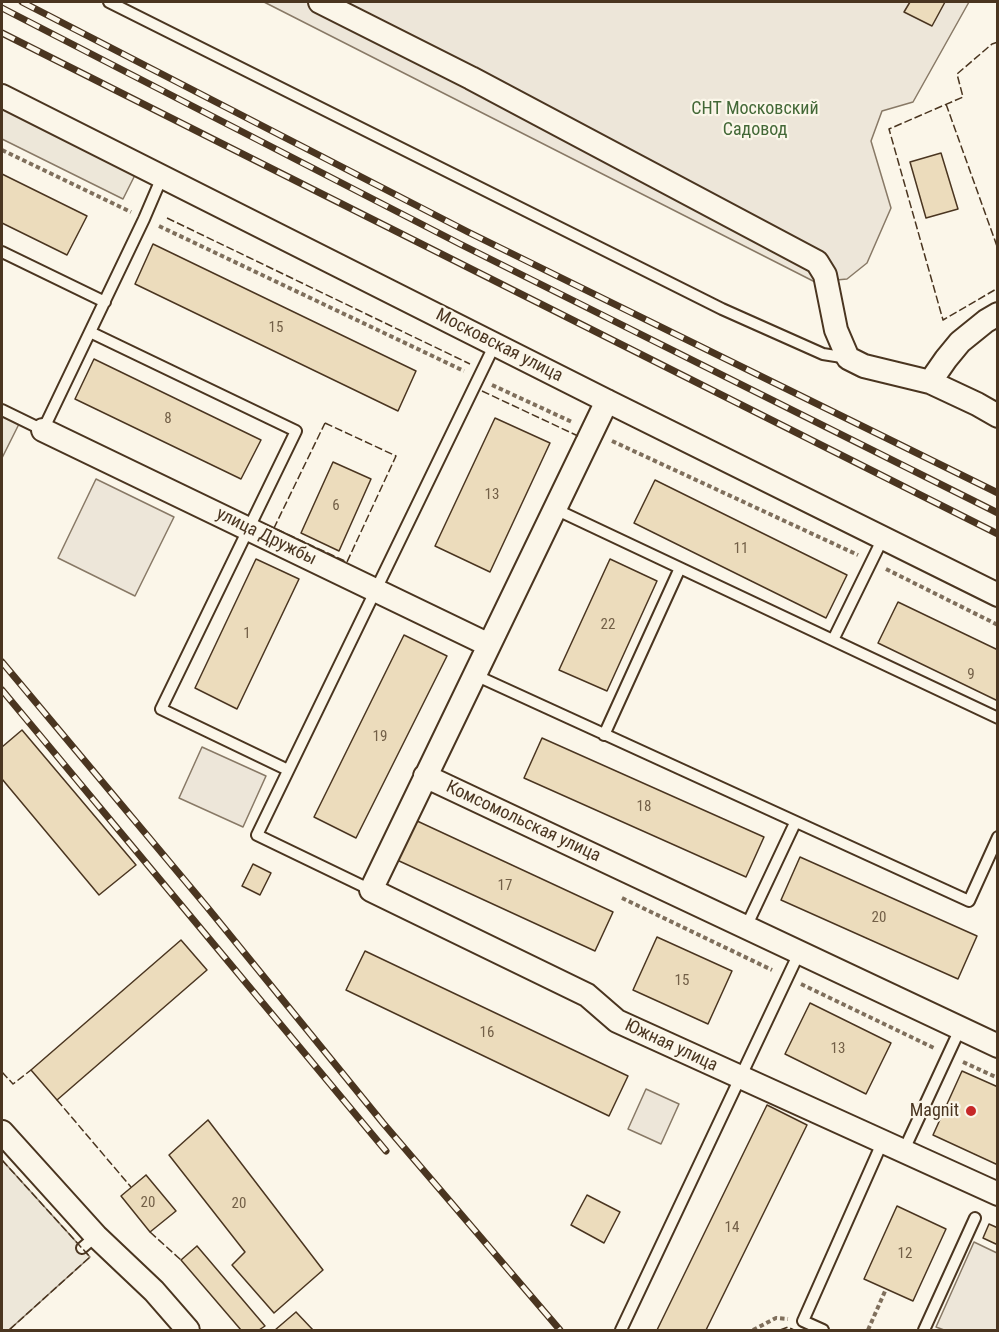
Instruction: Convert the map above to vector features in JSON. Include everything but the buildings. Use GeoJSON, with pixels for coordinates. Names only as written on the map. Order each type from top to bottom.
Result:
{"type":"FeatureCollection","features":[{"type":"Feature","properties":{"kind":"street"},"geometry":{"type":"LineString","coordinates":[[320,2],[482,84],[817,262],[825,275],[836,330],[848,358],[864,366],[930,382],[998,416]]}},
{"type":"Feature","properties":{"kind":"street","name":"Московская улица"},"geometry":{"type":"LineString","coordinates":[[2,96],[607,401],[998,594]]}},
{"type":"Feature","properties":{"kind":"street"},"geometry":{"type":"LineString","coordinates":[[930,382],[960,342],[986,321],[998,315]]}},
{"type":"Feature","properties":{"kind":"street","name":"Комсомольская улица"},"geometry":{"type":"LineString","coordinates":[[607,401],[426,776],[998,1046]]}},
{"type":"Feature","properties":{"kind":"street","name":"улица Дружбы"},"geometry":{"type":"LineString","coordinates":[[43,430],[489,645]]}},
{"type":"Feature","properties":{"kind":"street"},"geometry":{"type":"LineString","coordinates":[[371,890],[426,776]]}},
{"type":"Feature","properties":{"kind":"street","name":"Южная улица"},"geometry":{"type":"LineString","coordinates":[[371,890],[587,995],[617,1021],[998,1194]]}},
{"type":"Feature","properties":{"kind":"street"},"geometry":{"type":"LineString","coordinates":[[2,1132],[89,1242],[154,1291],[188,1330]]}},
{"type":"Feature","properties":{"kind":"lane"},"geometry":{"type":"LineString","coordinates":[[109,2],[722,309],[823,354],[848,358]]}},
{"type":"Feature","properties":{"kind":"lane"},"geometry":{"type":"LineString","coordinates":[[2,410],[43,430],[162,177]]}},
{"type":"Feature","properties":{"kind":"lane"},"geometry":{"type":"LineString","coordinates":[[2,252],[105,302]]}},
{"type":"Feature","properties":{"kind":"lane"},"geometry":{"type":"LineString","coordinates":[[90,332],[296,431],[161,709],[288,770]]}},
{"type":"Feature","properties":{"kind":"lane"},"geometry":{"type":"LineString","coordinates":[[371,890],[257,835],[495,344]]}},
{"type":"Feature","properties":{"kind":"lane"},"geometry":{"type":"LineString","coordinates":[[555,509],[998,718]]}},
{"type":"Feature","properties":{"kind":"lane"},"geometry":{"type":"LineString","coordinates":[[833,640],[883,538]]}},
{"type":"Feature","properties":{"kind":"lane"},"geometry":{"type":"LineString","coordinates":[[604,735],[680,568]]}},
{"type":"Feature","properties":{"kind":"lane"},"geometry":{"type":"LineString","coordinates":[[475,675],[969,901],[998,837]]}},
{"type":"Feature","properties":{"kind":"lane"},"geometry":{"type":"LineString","coordinates":[[746,927],[795,823]]}},
{"type":"Feature","properties":{"kind":"lane"},"geometry":{"type":"LineString","coordinates":[[621,1330],[799,953]]}},
{"type":"Feature","properties":{"kind":"lane"},"geometry":{"type":"LineString","coordinates":[[903,1152],[960,1029]]}},
{"type":"Feature","properties":{"kind":"lane"},"geometry":{"type":"LineString","coordinates":[[823,1330],[803,1321],[882,1143]]}},
{"type":"Feature","properties":{"kind":"lane"},"geometry":{"type":"LineString","coordinates":[[924,1330],[975,1218]]}},
{"type":"Feature","properties":{"kind":"path"},"geometry":{"type":"LineString","coordinates":[[2,150],[592,432],[871,561],[998,625]]}},
{"type":"Feature","properties":{"kind":"path"},"geometry":{"type":"LineString","coordinates":[[617,895],[998,1078]]}},
{"type":"Feature","properties":{"kind":"path"},"geometry":{"type":"LineString","coordinates":[[868,1330],[886,1289]]}},
{"type":"Feature","properties":{"kind":"path"},"geometry":{"type":"LineString","coordinates":[[753,1330],[776,1318],[803,1321]]}},
{"type":"Feature","properties":{"kind":"green space","name":"СНТ Московский Садовод"},"geometry":{"type":"Polygon","coordinates":[[[264,2],[969,2],[913,102],[882,111],[871,141],[891,208],[867,263],[847,279],[815,282],[264,2]]]}},
{"type":"Feature","properties":{"kind":"green space"},"geometry":{"type":"Polygon","coordinates":[[[96,479],[174,517],[135,596],[58,558],[96,479]]]}},
{"type":"Feature","properties":{"kind":"green space"},"geometry":{"type":"Polygon","coordinates":[[[202,747],[266,776],[243,827],[179,798],[202,747]]]}},
{"type":"Feature","properties":{"kind":"green space"},"geometry":{"type":"Polygon","coordinates":[[[646,1089],[679,1104],[661,1144],[628,1129],[646,1089]]]}},
{"type":"Feature","properties":{"kind":"green space"},"geometry":{"type":"Polygon","coordinates":[[[974,1242],[997,1253],[997,1330],[944,1330],[936,1327],[974,1242]]]}},
{"type":"Feature","properties":{"kind":"shaded area"},"geometry":{"type":"Polygon","coordinates":[[[2,97],[140,165],[123,199],[2,139],[2,97]]]}},
{"type":"Feature","properties":{"kind":"shaded area"},"geometry":{"type":"Polygon","coordinates":[[[2,410],[21,420],[2,458],[2,410]]]}},
{"type":"Feature","properties":{"kind":"shaded area"},"geometry":{"type":"Polygon","coordinates":[[[2,1160],[90,1257],[9,1330],[2,1330],[2,1160]]]}},
{"type":"Feature","properties":{"kind":"railway"},"geometry":{"type":"LineString","coordinates":[[22,2],[468,232],[998,493]]}},
{"type":"Feature","properties":{"kind":"railway"},"geometry":{"type":"LineString","coordinates":[[2,8],[460,244],[998,513]]}},
{"type":"Feature","properties":{"kind":"railway"},"geometry":{"type":"LineString","coordinates":[[2,33],[998,534]]}},
{"type":"Feature","properties":{"kind":"railway"},"geometry":{"type":"LineString","coordinates":[[2,662],[207,907],[383,1123],[560,1330]]}},
{"type":"Feature","properties":{"kind":"railway"},"geometry":{"type":"LineString","coordinates":[[2,690],[386,1151]]}},
{"type":"Feature","properties":{"kind":"fence"},"geometry":{"type":"LineString","coordinates":[[998,42],[992,44],[957,74],[963,97],[889,129],[943,320],[998,288]]}},
{"type":"Feature","properties":{"kind":"fence"},"geometry":{"type":"LineString","coordinates":[[946,104],[998,249]]}},
{"type":"Feature","properties":{"kind":"fence"},"geometry":{"type":"LineString","coordinates":[[167,218],[470,364]]}},
{"type":"Feature","properties":{"kind":"fence"},"geometry":{"type":"LineString","coordinates":[[482,391],[578,436]]}},
{"type":"Feature","properties":{"kind":"fence"},"geometry":{"type":"LineString","coordinates":[[325,423],[396,456],[347,562],[274,528],[325,423]]}},
{"type":"Feature","properties":{"kind":"fence"},"geometry":{"type":"LineString","coordinates":[[2,1072],[13,1084],[31,1070]]}},
{"type":"Feature","properties":{"kind":"fence"},"geometry":{"type":"LineString","coordinates":[[57,1100],[131,1187]]}},
{"type":"Feature","properties":{"kind":"fence"},"geometry":{"type":"LineString","coordinates":[[2,1160],[90,1257],[9,1330]]}},
{"type":"Feature","properties":{"kind":"fence"},"geometry":{"type":"LineString","coordinates":[[150,1232],[181,1260]]}},
{"type":"Feature","properties":{"kind":"fence"},"geometry":{"type":"LineString","coordinates":[[780,1330],[788,1327],[794,1330]]}},
{"type":"Feature","properties":{"kind":"place","name":"Magnit"},"geometry":{"type":"Point","coordinates":[971,1111]}}]}
